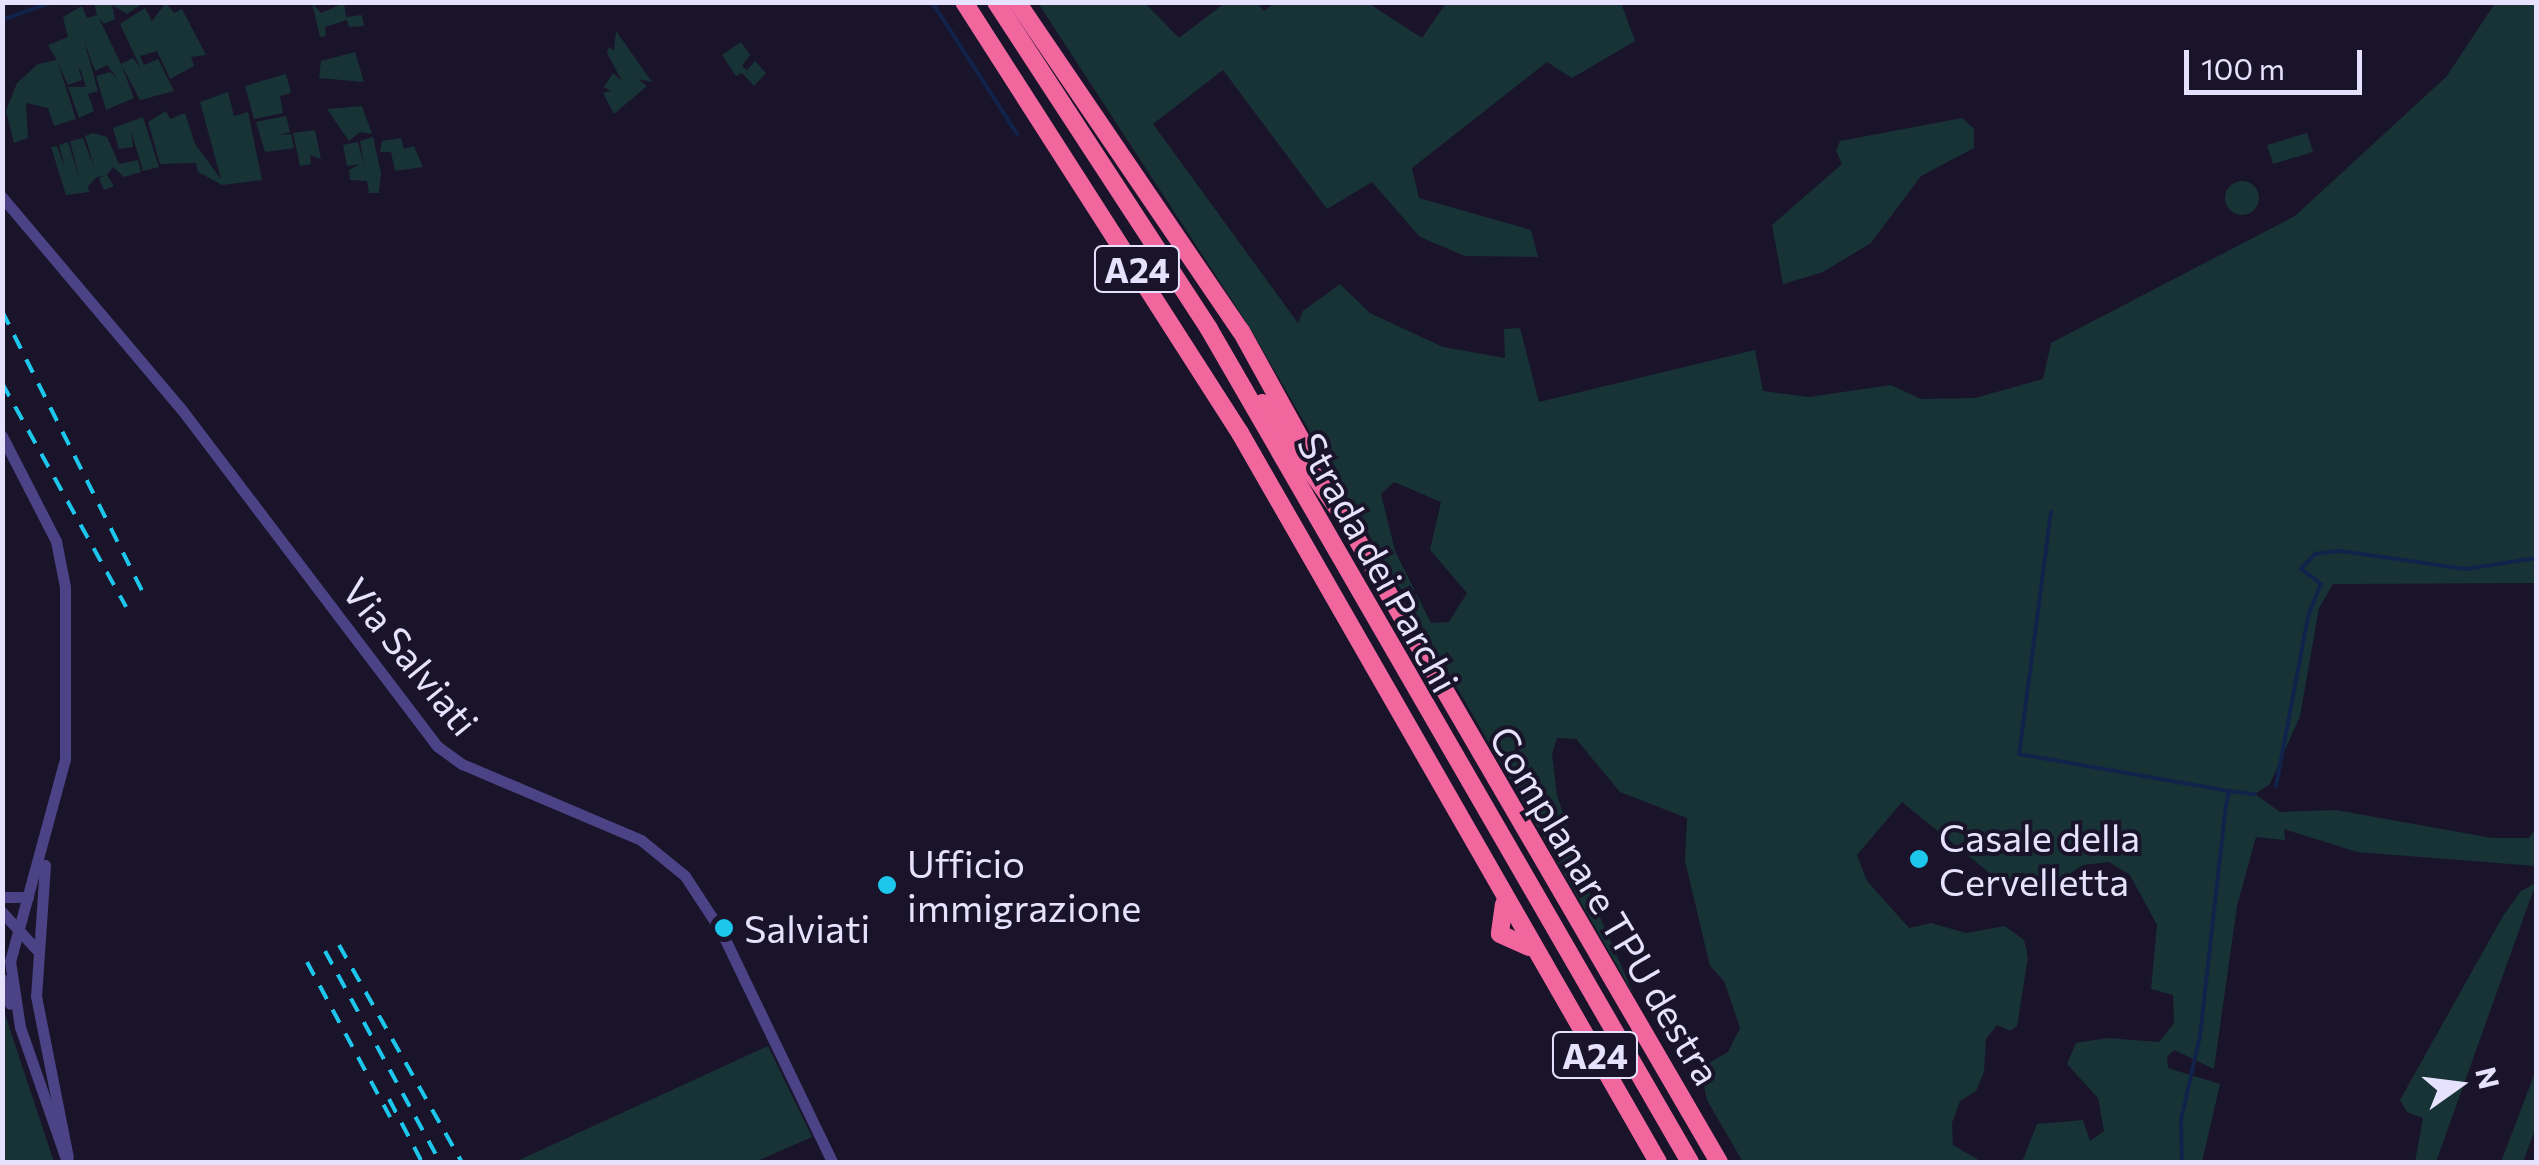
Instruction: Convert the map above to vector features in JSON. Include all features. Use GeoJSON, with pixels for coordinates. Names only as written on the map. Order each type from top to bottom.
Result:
{"type":"FeatureCollection","features":[{"type":"Feature","properties":{"kind":"highway","name":"Strada dei Parchi"},"geometry":{"type":"LineString","coordinates":[[964,2],[1183,339],[1302,540],[1501,894],[1500,934],[1532,948],[1658,1162]]}},
{"type":"Feature","properties":{"kind":"highway","name":"Strada dei Parchi"},"geometry":{"type":"LineString","coordinates":[[996,2],[1209,329],[1406,677],[1690,1162]]}},
{"type":"Feature","properties":{"kind":"highway"},"geometry":{"type":"LineString","coordinates":[[1017,2],[1241,331],[1328,492]]}},
{"type":"Feature","properties":{"kind":"highway","name":"Complanare TPU destra"},"geometry":{"type":"LineString","coordinates":[[1209,329],[1344,517],[1719,1162]]}},
{"type":"Feature","properties":{"kind":"street","name":"Via Salviati"},"geometry":{"type":"LineString","coordinates":[[2,197],[34,229],[437,746],[462,764],[641,840],[685,876],[721,932],[832,1162]]}},
{"type":"Feature","properties":{"kind":"street"},"geometry":{"type":"LineString","coordinates":[[2,436],[56,541],[65,588],[66,748],[48,840],[36,949],[37,1004],[68,1162]]}},
{"type":"Feature","properties":{"kind":"street"},"geometry":{"type":"LineString","coordinates":[[20,1027],[10,969],[18,924],[48,840]]}},
{"type":"Feature","properties":{"kind":"street"},"geometry":{"type":"LineString","coordinates":[[2,897],[28,897]]}},
{"type":"Feature","properties":{"kind":"street"},"geometry":{"type":"LineString","coordinates":[[2,912],[18,924],[36,949]]}},
{"type":"Feature","properties":{"kind":"street"},"geometry":{"type":"LineString","coordinates":[[2,979],[68,1162]]}},
{"type":"Feature","properties":{"kind":"green space"},"geometry":{"type":"Polygon","coordinates":[[[94,3],[143,3],[127,14],[112,5],[115,19],[104,24],[99,18],[134,98],[106,110],[96,76],[110,72],[117,78],[107,65],[95,71],[84,41],[98,91],[88,94],[94,111],[79,118],[68,87],[86,87],[81,71],[78,66],[82,80],[68,85],[58,63],[76,119],[54,126],[48,108],[26,103],[28,138],[14,143],[6,111],[17,83],[38,64],[57,60],[48,45],[68,37],[63,17],[82,6],[87,18],[97,15],[94,3]]]}},
{"type":"Feature","properties":{"kind":"green space"},"geometry":{"type":"Polygon","coordinates":[[[166,3],[174,13],[182,9],[206,55],[191,57],[194,66],[170,79],[157,51],[140,56],[144,65],[158,59],[174,91],[140,100],[121,64],[133,58],[141,69],[120,24],[145,8],[152,21],[166,3]]]}},
{"type":"Feature","properties":{"kind":"green space"},"geometry":{"type":"Polygon","coordinates":[[[312,3],[321,13],[344,3],[346,17],[362,15],[364,26],[349,27],[347,20],[325,27],[326,36],[320,37],[312,3]]]}},
{"type":"Feature","properties":{"kind":"green space"},"geometry":{"type":"Polygon","coordinates":[[[1038,3],[1145,3],[1179,38],[1225,3],[1257,3],[1264,11],[1275,3],[1368,3],[1422,38],[1446,3],[1621,3],[1635,41],[1572,78],[1547,62],[1412,168],[1419,198],[1531,230],[1538,257],[1465,256],[1420,237],[1372,182],[1327,209],[1223,70],[1153,124],[1298,323],[1303,311],[1340,284],[1370,313],[1443,347],[1505,358],[1504,329],[1520,328],[1539,402],[1755,350],[1763,391],[1809,397],[1891,385],[1921,399],[1975,398],[2043,379],[2051,343],[2295,216],[2447,76],[2495,3],[2536,3],[2536,583],[2333,584],[2319,608],[2300,716],[2270,784],[2255,794],[2280,812],[2336,810],[2492,838],[2529,838],[2536,828],[2536,866],[2357,852],[2284,829],[2285,840],[2256,837],[2237,906],[2214,1069],[2174,1050],[2167,1057],[2168,1068],[2220,1084],[2202,1162],[2022,1162],[2037,1124],[2083,1120],[2090,1141],[2104,1131],[2098,1098],[2067,1064],[2076,1043],[2107,1038],[2159,1042],[2174,1023],[2173,995],[2151,989],[2157,925],[2130,875],[2109,862],[2083,865],[2039,893],[2008,888],[1902,802],[1857,855],[1867,881],[1909,928],[1931,923],[1966,933],[2005,926],[2024,940],[2028,957],[2017,1026],[2010,1031],[1997,1025],[1986,1039],[1984,1072],[1976,1091],[1960,1101],[1952,1123],[1953,1145],[1982,1162],[1743,1162],[1707,1100],[1700,1068],[1728,1052],[1740,1028],[1724,981],[1710,966],[1685,861],[1687,818],[1620,792],[1576,739],[1557,738],[1552,754],[1557,795],[1586,885],[1634,995],[1250,328],[1038,3]],[[1394,482],[1381,494],[1395,551],[1431,623],[1449,622],[1467,593],[1430,550],[1441,502],[1394,482]]]}},
{"type":"Feature","properties":{"kind":"green space"},"geometry":{"type":"Polygon","coordinates":[[[616,31],[652,82],[638,79],[647,86],[614,114],[603,93],[611,91],[604,87],[613,73],[622,81],[607,53],[609,47],[614,51],[616,31]]]}},
{"type":"Feature","properties":{"kind":"green space"},"geometry":{"type":"Polygon","coordinates":[[[741,42],[750,55],[742,66],[747,70],[755,61],[766,73],[754,86],[742,73],[736,76],[722,55],[741,42]]]}},
{"type":"Feature","properties":{"kind":"green space"},"geometry":{"type":"Polygon","coordinates":[[[355,52],[364,82],[319,78],[321,61],[355,52]]]}},
{"type":"Feature","properties":{"kind":"green space"},"geometry":{"type":"Polygon","coordinates":[[[286,74],[291,93],[280,96],[283,113],[254,119],[245,86],[286,74]]]}},
{"type":"Feature","properties":{"kind":"green space"},"geometry":{"type":"Polygon","coordinates":[[[228,92],[234,116],[248,112],[262,180],[222,185],[198,172],[196,163],[160,164],[148,122],[166,111],[170,119],[185,113],[195,144],[221,179],[200,102],[228,92]]]}},
{"type":"Feature","properties":{"kind":"green space"},"geometry":{"type":"Polygon","coordinates":[[[362,106],[372,134],[360,132],[349,141],[327,109],[362,106]]]}},
{"type":"Feature","properties":{"kind":"green space"},"geometry":{"type":"Polygon","coordinates":[[[286,116],[290,132],[278,135],[291,134],[294,148],[265,152],[256,122],[286,116]]]}},
{"type":"Feature","properties":{"kind":"green space"},"geometry":{"type":"Polygon","coordinates":[[[143,117],[159,167],[143,171],[131,131],[133,147],[119,149],[113,128],[143,117]]]}},
{"type":"Feature","properties":{"kind":"green space"},"geometry":{"type":"Polygon","coordinates":[[[1962,118],[1974,129],[1974,148],[1921,176],[1871,243],[1823,272],[1783,284],[1772,225],[1842,164],[1836,151],[1840,141],[1962,118]]]}},
{"type":"Feature","properties":{"kind":"green space"},"geometry":{"type":"Polygon","coordinates":[[[315,130],[321,159],[310,155],[311,164],[300,166],[293,133],[315,130]]]}},
{"type":"Feature","properties":{"kind":"green space"},"geometry":{"type":"Polygon","coordinates":[[[93,133],[107,137],[119,164],[138,160],[141,172],[124,177],[113,167],[107,175],[114,186],[104,190],[99,178],[106,175],[97,177],[88,186],[89,192],[66,195],[51,147],[57,146],[65,168],[59,145],[68,142],[80,181],[70,141],[83,138],[95,170],[85,136],[93,133]]]}},
{"type":"Feature","properties":{"kind":"green space"},"geometry":{"type":"Polygon","coordinates":[[[2307,133],[2313,152],[2273,164],[2267,145],[2307,133]]]}},
{"type":"Feature","properties":{"kind":"green space"},"geometry":{"type":"Polygon","coordinates":[[[373,137],[381,173],[379,193],[369,193],[367,181],[350,180],[349,170],[360,164],[347,166],[343,145],[358,142],[364,165],[360,141],[373,137]]]}},
{"type":"Feature","properties":{"kind":"green space"},"geometry":{"type":"Polygon","coordinates":[[[401,138],[404,149],[414,146],[423,167],[395,171],[391,152],[380,152],[382,141],[401,138]]]}},
{"type":"Feature","properties":{"kind":"green space"},"geometry":{"type":"Polygon","coordinates":[[[2242,181],[2254,186],[2259,198],[2254,210],[2242,215],[2230,210],[2225,198],[2230,186],[2242,181]]]}},
{"type":"Feature","properties":{"kind":"green space"},"geometry":{"type":"Polygon","coordinates":[[[2536,883],[2436,1162],[2415,1162],[2423,1118],[2407,1112],[2400,1100],[2503,916],[2521,891],[2536,883]]]}},
{"type":"Feature","properties":{"kind":"green space"},"geometry":{"type":"Polygon","coordinates":[[[3,1008],[54,1162],[3,1162],[3,1008]]]}},
{"type":"Feature","properties":{"kind":"green space"},"geometry":{"type":"Polygon","coordinates":[[[768,1046],[812,1137],[755,1162],[515,1162],[768,1046]]]}},
{"type":"Feature","properties":{"kind":"green space"},"geometry":{"type":"Polygon","coordinates":[[[2536,1070],[2536,1127],[2523,1162],[2501,1162],[2536,1070]]]}},
{"type":"Feature","properties":{"kind":"waterway"},"geometry":{"type":"LineString","coordinates":[[2,20],[52,2]]}},
{"type":"Feature","properties":{"kind":"waterway"},"geometry":{"type":"LineString","coordinates":[[932,2],[1017,134]]}},
{"type":"Feature","properties":{"kind":"waterway"},"geometry":{"type":"LineString","coordinates":[[2051,512],[2019,754],[2229,791]]}},
{"type":"Feature","properties":{"kind":"waterway"},"geometry":{"type":"LineString","coordinates":[[2276,786],[2308,616],[2321,584],[2301,569],[2315,554],[2341,551],[2466,569],[2536,558]]}},
{"type":"Feature","properties":{"kind":"waterway"},"geometry":{"type":"LineString","coordinates":[[2182,1162],[2181,1120],[2200,1036],[2226,806],[2229,791],[2255,794]]}},
{"type":"Feature","properties":{"kind":"railway"},"geometry":{"type":"LineString","coordinates":[[2,311],[145,597]]}},
{"type":"Feature","properties":{"kind":"railway"},"geometry":{"type":"LineString","coordinates":[[2,383],[126,607]]}},
{"type":"Feature","properties":{"kind":"railway"},"geometry":{"type":"LineString","coordinates":[[339,945],[462,1162]]}},
{"type":"Feature","properties":{"kind":"railway"},"geometry":{"type":"LineString","coordinates":[[325,951],[440,1162]]}},
{"type":"Feature","properties":{"kind":"railway"},"geometry":{"type":"LineString","coordinates":[[307,962],[390,1117]]}},
{"type":"Feature","properties":{"kind":"railway"},"geometry":{"type":"LineString","coordinates":[[389,1099],[422,1162]]}},
{"type":"Feature","properties":{"kind":"place","name":"Casale della Cervelletta"},"geometry":{"type":"Point","coordinates":[1919,859]}},
{"type":"Feature","properties":{"kind":"place","name":"Ufficio immigrazione"},"geometry":{"type":"Point","coordinates":[887,885]}},
{"type":"Feature","properties":{"kind":"place","name":"Salviati"},"geometry":{"type":"Point","coordinates":[724,928]}}]}
